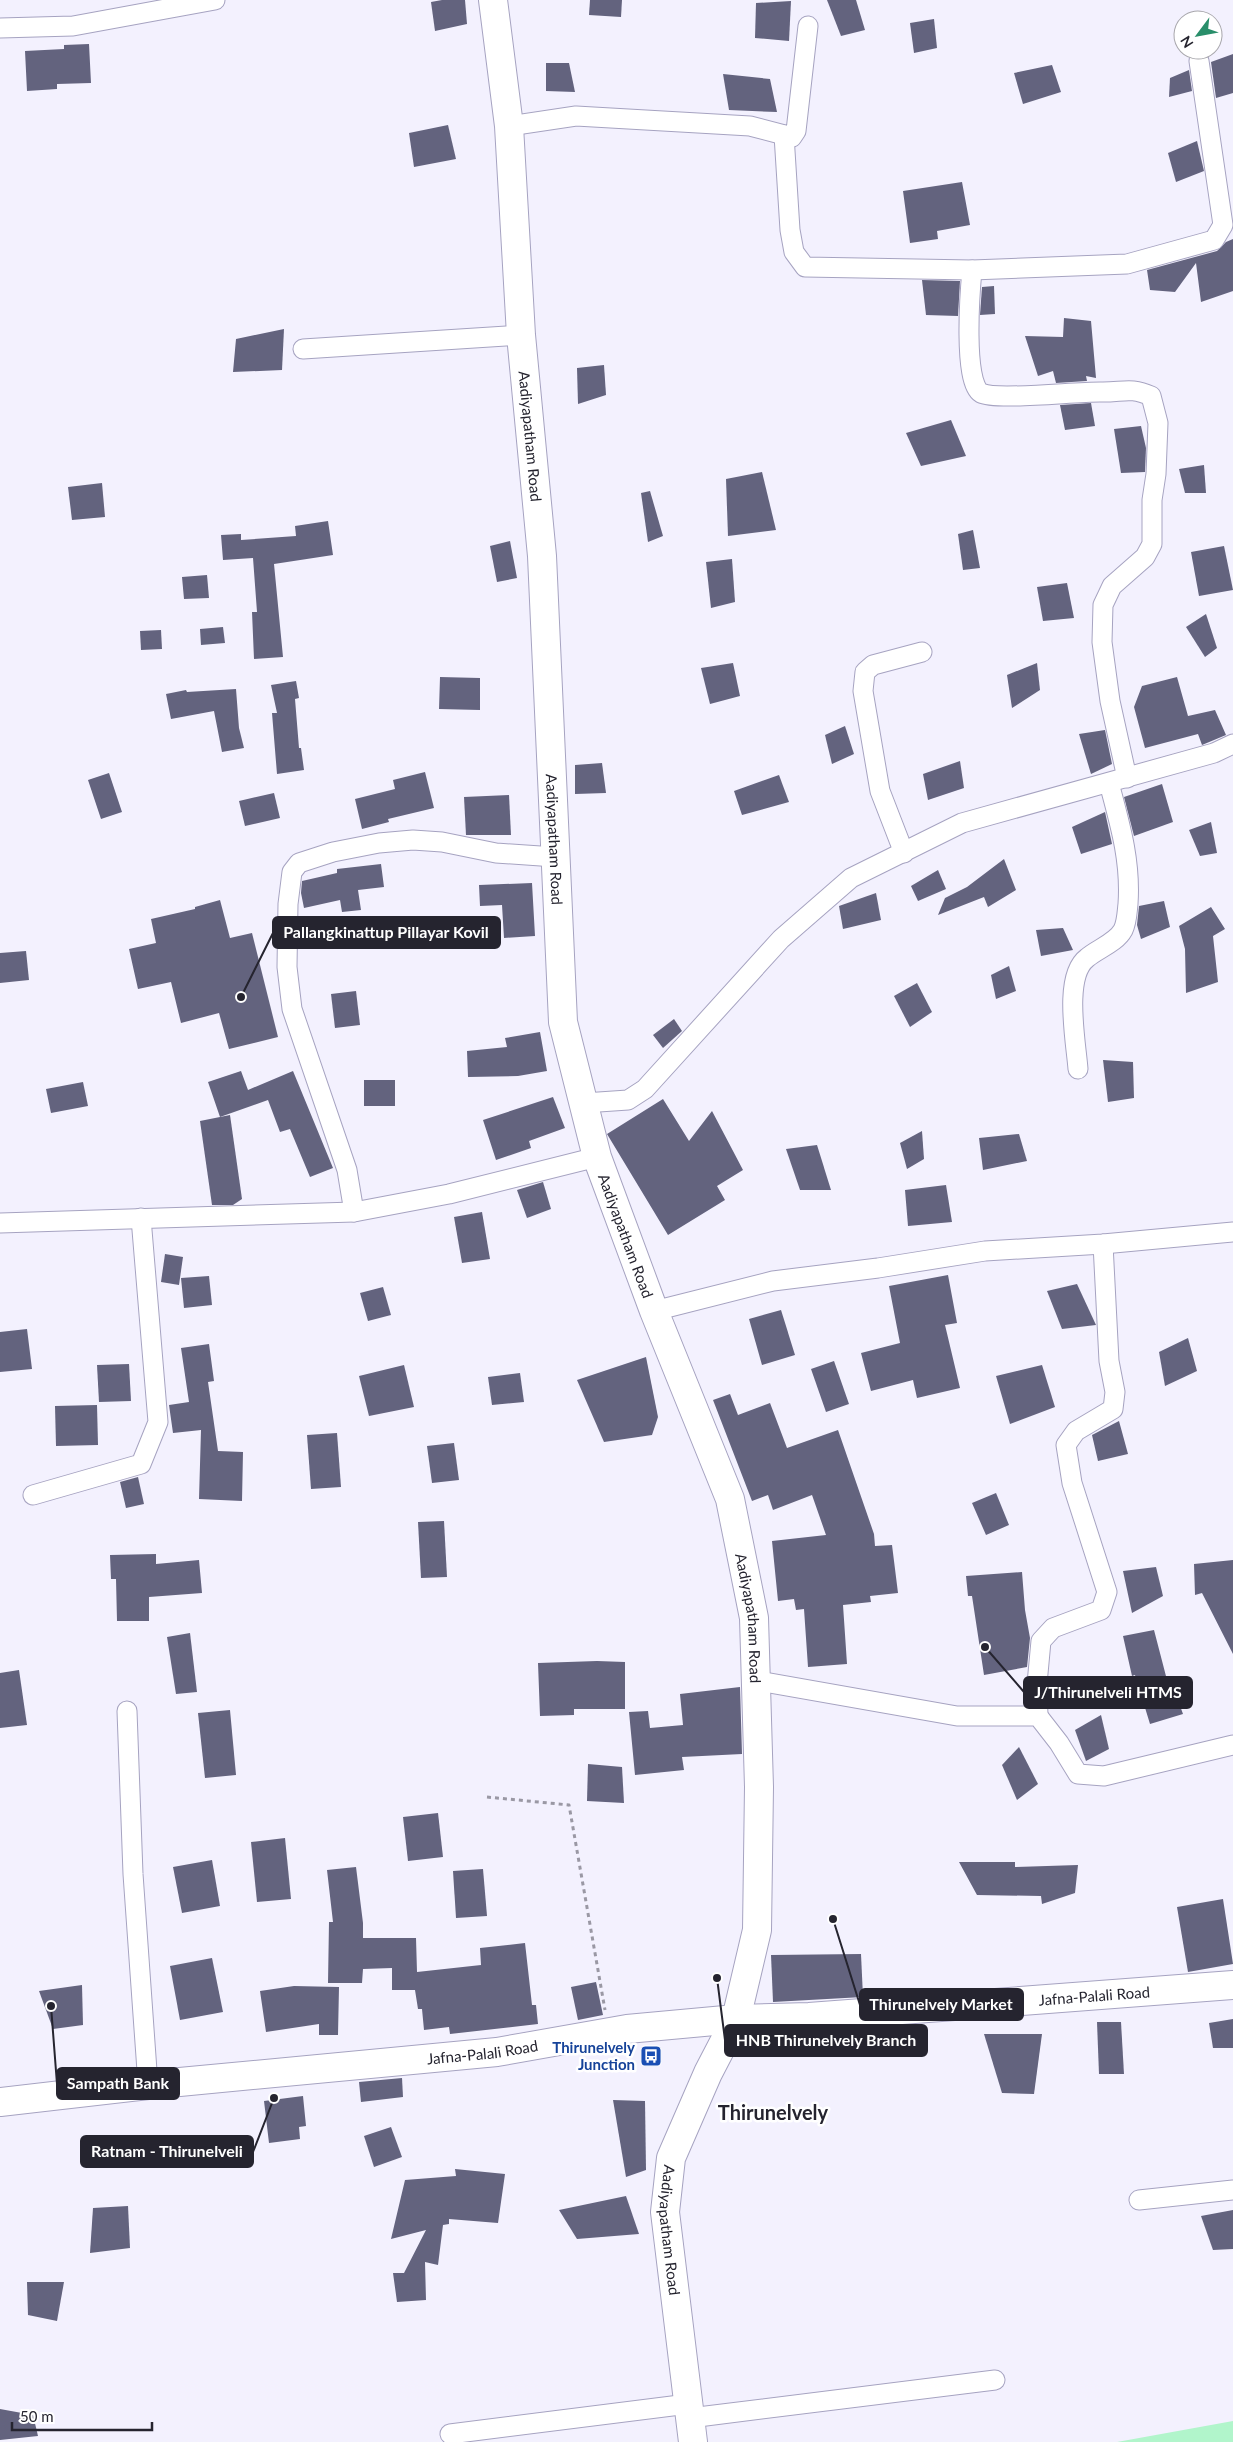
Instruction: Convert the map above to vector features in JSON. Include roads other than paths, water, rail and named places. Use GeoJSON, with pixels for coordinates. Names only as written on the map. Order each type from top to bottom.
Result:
{"type":"FeatureCollection","features":[{"type":"Feature","properties":{"kind":"street"},"geometry":{"type":"LineString","coordinates":[[0,28],[72,26],[215,0]]}},
{"type":"Feature","properties":{"kind":"street","name":"Aadiyapatham Road"},"geometry":{"type":"LineString","coordinates":[[493,0],[509,126],[521,335],[542,556],[563,1022],[597,1157],[654,1311],[730,1499],[754,1618],[758,1682],[757,1930],[736,2019],[708,2073],[672,2158],[665,2212],[690,2421]]}},
{"type":"Feature","properties":{"kind":"street"},"geometry":{"type":"LineString","coordinates":[[509,126],[576,116],[750,126],[792,137],[796,131],[808,26]]}},
{"type":"Feature","properties":{"kind":"street"},"geometry":{"type":"LineString","coordinates":[[784,135],[790,230],[794,252],[805,267],[972,270],[1127,264],[1214,240],[1223,225],[1199,61]]}},
{"type":"Feature","properties":{"kind":"street"},"geometry":{"type":"LineString","coordinates":[[972,270],[969,313],[971,354],[974,386],[982,393],[999,397],[1083,391],[1137,390],[1151,396],[1158,423],[1156,474],[1152,500],[1152,544],[1145,557],[1112,586],[1103,605],[1102,642],[1130,875],[1126,918],[1122,931],[1106,946],[1085,959],[1073,979],[1078,1069]]}},
{"type":"Feature","properties":{"kind":"street"},"geometry":{"type":"LineString","coordinates":[[303,349],[521,335]]}},
{"type":"Feature","properties":{"kind":"street"},"geometry":{"type":"LineString","coordinates":[[904,852],[880,791],[863,691],[865,672],[873,664],[922,652]]}},
{"type":"Feature","properties":{"kind":"street"},"geometry":{"type":"LineString","coordinates":[[584,1103],[628,1100],[645,1089],[781,939],[851,878],[962,823],[1118,781],[1214,753],[1233,744]]}},
{"type":"Feature","properties":{"kind":"street"},"geometry":{"type":"LineString","coordinates":[[354,1212],[347,1170],[292,1009],[287,967],[288,904],[292,872],[299,864],[333,852],[413,840],[442,842],[496,853],[555,857]]}},
{"type":"Feature","properties":{"kind":"street"},"geometry":{"type":"LineString","coordinates":[[0,1223],[354,1212],[449,1194],[597,1157]]}},
{"type":"Feature","properties":{"kind":"street"},"geometry":{"type":"LineString","coordinates":[[33,1495],[141,1464],[158,1422],[141,1218]]}},
{"type":"Feature","properties":{"kind":"street"},"geometry":{"type":"LineString","coordinates":[[654,1311],[773,1281],[878,1268],[985,1251],[1103,1244],[1233,1232]]}},
{"type":"Feature","properties":{"kind":"street"},"geometry":{"type":"LineString","coordinates":[[1103,1244],[1109,1361],[1116,1392],[1113,1409],[1076,1431],[1066,1445],[1072,1483],[1107,1592],[1101,1610],[1053,1628],[1041,1641],[1037,1684],[1038,1716],[1059,1743],[1078,1774],[1104,1776],[1233,1745]]}},
{"type":"Feature","properties":{"kind":"street"},"geometry":{"type":"LineString","coordinates":[[758,1682],[956,1716],[1038,1716]]}},
{"type":"Feature","properties":{"kind":"street"},"geometry":{"type":"LineString","coordinates":[[128,1711],[133,1874],[148,2085]]}},
{"type":"Feature","properties":{"kind":"street","name":"Jafna-Palali Road"},"geometry":{"type":"LineString","coordinates":[[0,2102],[148,2085],[496,2052],[609,2030],[736,2019],[809,2017],[1233,1985]]}},
{"type":"Feature","properties":{"kind":"street"},"geometry":{"type":"LineString","coordinates":[[1139,2200],[1233,2190]]}},
{"type":"Feature","properties":{"kind":"street"},"geometry":{"type":"LineString","coordinates":[[450,2434],[690,2421],[995,2380]]}},
{"type":"Feature","properties":{"kind":"place","name":"Pallangkinattup Pillayar Kovil"},"geometry":{"type":"Point","coordinates":[241,997]}},
{"type":"Feature","properties":{"kind":"place","name":"J/Thirunelveli HTMS"},"geometry":{"type":"Point","coordinates":[985,1647]}},
{"type":"Feature","properties":{"kind":"place","name":"Thirunelvely Market"},"geometry":{"type":"Point","coordinates":[833,1919]}},
{"type":"Feature","properties":{"kind":"place","name":"HNB Thirunelvely Branch"},"geometry":{"type":"Point","coordinates":[717,1978]}},
{"type":"Feature","properties":{"kind":"place","name":"Sampath Bank"},"geometry":{"type":"Point","coordinates":[51,2006]}},
{"type":"Feature","properties":{"kind":"place","name":"Thirunelvely Junction"},"geometry":{"type":"Point","coordinates":[651,2056]}},
{"type":"Feature","properties":{"kind":"place","name":"Ratnam - Thirunelveli"},"geometry":{"type":"Point","coordinates":[274,2098]}},
{"type":"Feature","properties":{"kind":"district","name":"Thirunelvely"},"geometry":{"type":"Point","coordinates":[773,2112]}}]}
